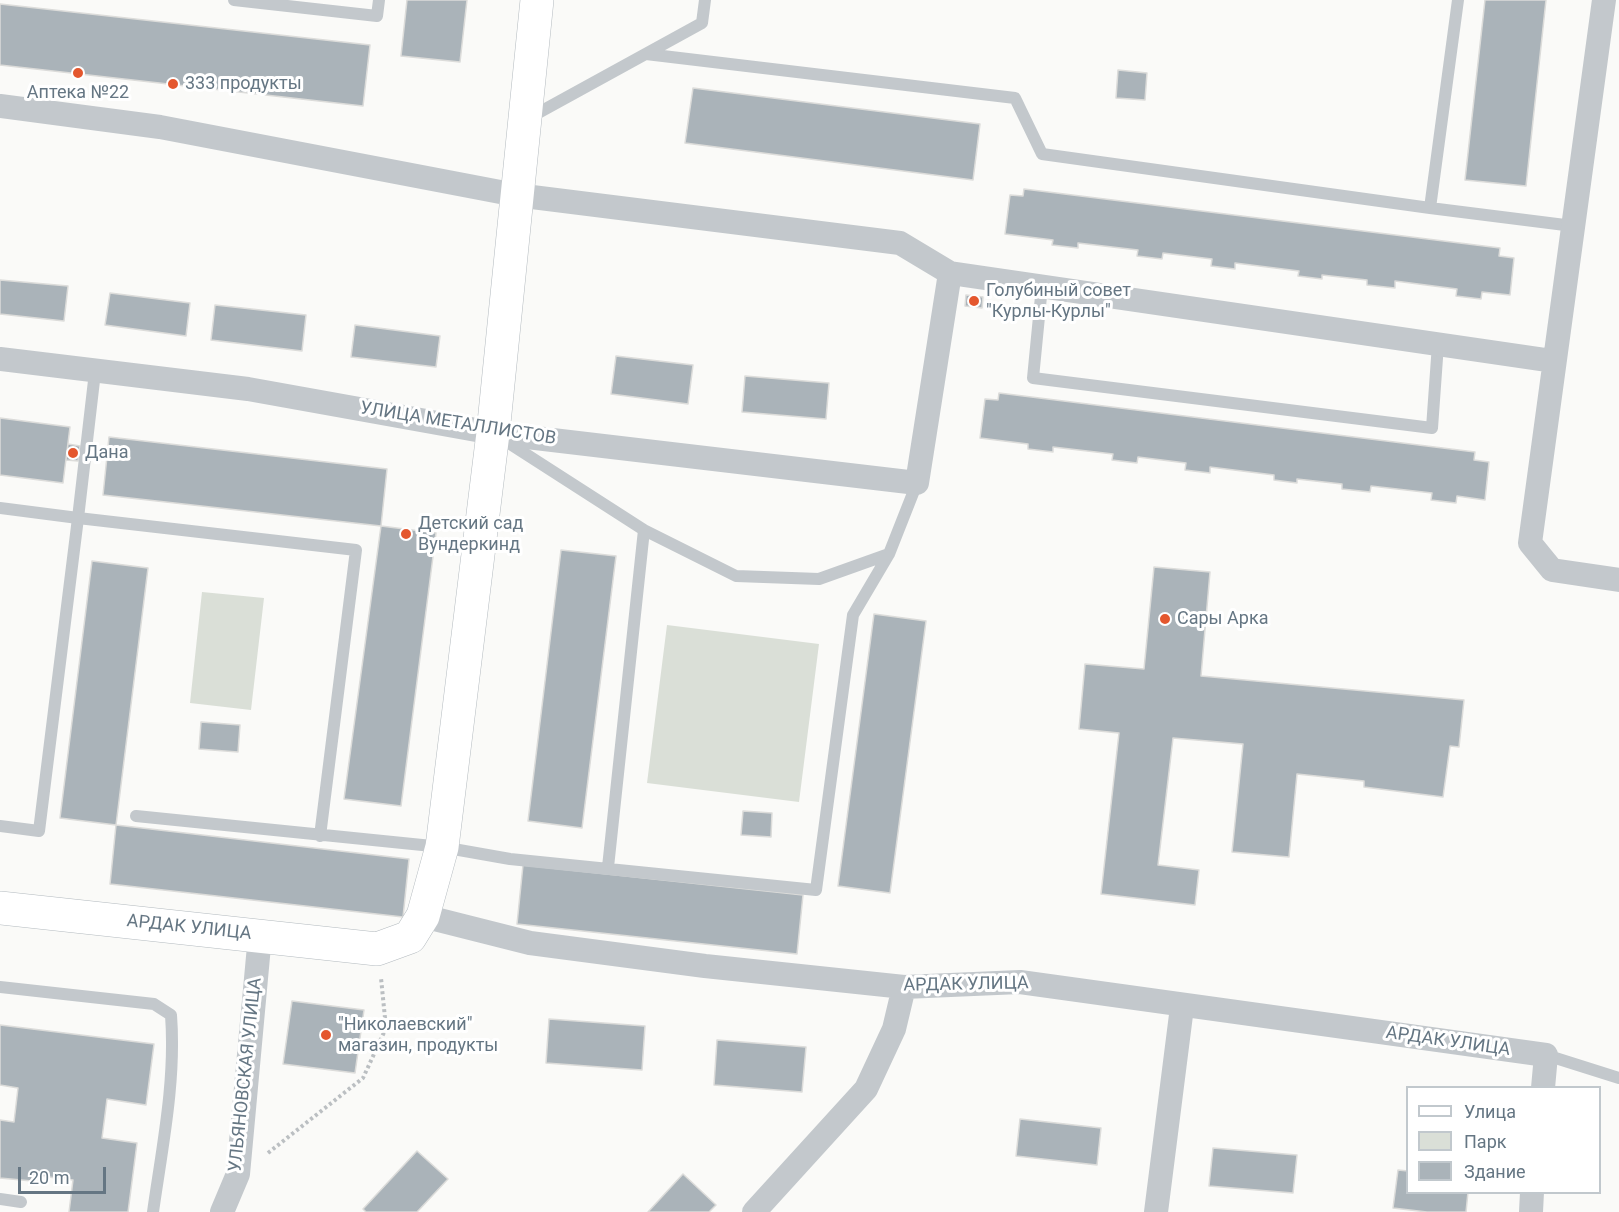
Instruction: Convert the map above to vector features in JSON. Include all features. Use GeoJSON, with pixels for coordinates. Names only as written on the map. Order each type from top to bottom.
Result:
{"type":"FeatureCollection","features":[{"type":"Feature","properties":{"kind":"street"},"geometry":{"type":"LineString","coordinates":[[377,949],[410,937],[423,916],[442,847],[493,432],[537,0]]}},
{"type":"Feature","properties":{"kind":"street"},"geometry":{"type":"LineString","coordinates":[[1604,0],[1530,543],[1552,570],[1619,580]]}},
{"type":"Feature","properties":{"kind":"street"},"geometry":{"type":"LineString","coordinates":[[0,106],[160,127],[516,195],[900,243],[950,273],[1553,361]]}},
{"type":"Feature","properties":{"kind":"street"},"geometry":{"type":"LineString","coordinates":[[917,483],[950,273]]}},
{"type":"Feature","properties":{"kind":"street","name":"УЛИЦА МЕТАЛЛИСТОВ"},"geometry":{"type":"LineString","coordinates":[[0,359],[248,389],[493,432],[917,483]]}},
{"type":"Feature","properties":{"kind":"street","name":"АРДАК УЛИЦА"},"geometry":{"type":"LineString","coordinates":[[0,909],[377,949]]}},
{"type":"Feature","properties":{"kind":"street","name":"АРДАК УЛИЦА"},"geometry":{"type":"LineString","coordinates":[[423,916],[530,943],[705,966],[904,987],[1020,982],[1546,1055]]}},
{"type":"Feature","properties":{"kind":"street","name":"УЛЬЯНОВСКАЯ УЛИЦА"},"geometry":{"type":"LineString","coordinates":[[222,1212],[238,1174],[260,935]]}},
{"type":"Feature","properties":{"kind":"street"},"geometry":{"type":"LineString","coordinates":[[754,1212],[866,1089],[894,1029],[904,987]]}},
{"type":"Feature","properties":{"kind":"street"},"geometry":{"type":"LineString","coordinates":[[1156,1212],[1182,1006]]}},
{"type":"Feature","properties":{"kind":"street"},"geometry":{"type":"LineString","coordinates":[[1543,1086],[1546,1055]]}},
{"type":"Feature","properties":{"kind":"street"},"geometry":{"type":"LineString","coordinates":[[1530,1212],[1533,1194]]}},
{"type":"Feature","properties":{"kind":"lane"},"geometry":{"type":"LineString","coordinates":[[234,0],[377,16],[379,0]]}},
{"type":"Feature","properties":{"kind":"lane"},"geometry":{"type":"LineString","coordinates":[[524,121],[702,22],[705,0]]}},
{"type":"Feature","properties":{"kind":"lane"},"geometry":{"type":"LineString","coordinates":[[1430,208],[1458,0]]}},
{"type":"Feature","properties":{"kind":"lane"},"geometry":{"type":"LineString","coordinates":[[646,54],[1015,98],[1042,154],[1574,226]]}},
{"type":"Feature","properties":{"kind":"lane"},"geometry":{"type":"LineString","coordinates":[[1042,286],[1033,378],[1432,428],[1438,344]]}},
{"type":"Feature","properties":{"kind":"lane"},"geometry":{"type":"LineString","coordinates":[[0,826],[39,831],[94,372]]}},
{"type":"Feature","properties":{"kind":"lane"},"geometry":{"type":"LineString","coordinates":[[493,432],[644,530],[736,576],[819,579],[889,554]]}},
{"type":"Feature","properties":{"kind":"lane"},"geometry":{"type":"LineString","coordinates":[[136,816],[442,847],[510,859],[608,867],[816,890],[853,615],[889,554],[917,483]]}},
{"type":"Feature","properties":{"kind":"lane"},"geometry":{"type":"LineString","coordinates":[[0,508],[356,550],[320,836]]}},
{"type":"Feature","properties":{"kind":"lane"},"geometry":{"type":"LineString","coordinates":[[608,867],[644,530]]}},
{"type":"Feature","properties":{"kind":"lane"},"geometry":{"type":"LineString","coordinates":[[0,987],[154,1004],[171,1015],[173,1039],[167,1106],[153,1212]]}},
{"type":"Feature","properties":{"kind":"lane"},"geometry":{"type":"LineString","coordinates":[[1546,1055],[1619,1078]]}},
{"type":"Feature","properties":{"kind":"lane"},"geometry":{"type":"LineString","coordinates":[[0,1199],[21,1202]]}},
{"type":"Feature","properties":{"kind":"path"},"geometry":{"type":"LineString","coordinates":[[238,1174],[301,1130],[363,1078],[386,1028],[377,949]]}},
{"type":"Feature","properties":{"kind":"green space"},"geometry":{"type":"Polygon","coordinates":[[[202,592],[264,598],[251,710],[190,703],[202,592]]]}},
{"type":"Feature","properties":{"kind":"green space"},"geometry":{"type":"Polygon","coordinates":[[[667,625],[819,644],[799,802],[647,783],[667,625]]]}},
{"type":"Feature","properties":{"kind":"building"},"geometry":{"type":"Polygon","coordinates":[[[407,0],[467,0],[460,62],[401,56],[407,0]]]}},
{"type":"Feature","properties":{"kind":"building"},"geometry":{"type":"Polygon","coordinates":[[[1485,0],[1546,0],[1526,186],[1465,180],[1485,0]]]}},
{"type":"Feature","properties":{"kind":"building"},"geometry":{"type":"Polygon","coordinates":[[[0,4],[370,45],[363,106],[0,65],[0,4]]]}},
{"type":"Feature","properties":{"kind":"building"},"geometry":{"type":"Polygon","coordinates":[[[1118,70],[1147,73],[1145,100],[1116,98],[1118,70]]]}},
{"type":"Feature","properties":{"kind":"building"},"geometry":{"type":"Polygon","coordinates":[[[693,88],[980,124],[973,180],[685,143],[693,88]]]}},
{"type":"Feature","properties":{"kind":"building"},"geometry":{"type":"Polygon","coordinates":[[[1024,189],[1500,248],[1499,256],[1514,258],[1510,295],[1482,292],[1481,299],[1456,296],[1457,289],[1395,281],[1395,288],[1367,285],[1367,280],[1322,275],[1322,279],[1298,276],[1299,271],[1235,263],[1235,269],[1211,266],[1212,259],[1163,253],[1162,259],[1137,256],[1138,250],[1078,243],[1078,248],[1052,245],[1053,240],[1005,234],[1010,195],[1023,196],[1024,189]]]}},
{"type":"Feature","properties":{"kind":"building"},"geometry":{"type":"Polygon","coordinates":[[[0,280],[68,286],[64,321],[0,314],[0,280]]]}},
{"type":"Feature","properties":{"kind":"building"},"geometry":{"type":"Polygon","coordinates":[[[110,293],[190,303],[186,336],[105,325],[110,293]]]}},
{"type":"Feature","properties":{"kind":"building","name":"Голубиный совет \"Курлы-Курлы\""},"geometry":{"type":"Polygon","coordinates":[[[966,295],[983,297],[982,308],[965,306],[966,295]]]}},
{"type":"Feature","properties":{"kind":"building"},"geometry":{"type":"Polygon","coordinates":[[[215,305],[306,315],[302,351],[211,340],[215,305]]]}},
{"type":"Feature","properties":{"kind":"building"},"geometry":{"type":"Polygon","coordinates":[[[355,325],[440,336],[436,367],[351,357],[355,325]]]}},
{"type":"Feature","properties":{"kind":"building"},"geometry":{"type":"Polygon","coordinates":[[[616,356],[693,365],[688,404],[611,394],[616,356]]]}},
{"type":"Feature","properties":{"kind":"building"},"geometry":{"type":"Polygon","coordinates":[[[745,376],[829,383],[826,419],[742,412],[745,376]]]}},
{"type":"Feature","properties":{"kind":"building"},"geometry":{"type":"Polygon","coordinates":[[[999,393],[1475,452],[1474,460],[1489,462],[1485,500],[1457,496],[1456,503],[1431,500],[1432,493],[1371,486],[1370,492],[1342,489],[1342,484],[1297,479],[1297,483],[1274,480],[1274,475],[1210,467],[1210,473],[1185,470],[1186,463],[1138,457],[1137,463],[1112,460],[1113,454],[1053,447],[1053,452],[1028,449],[1028,444],[980,438],[985,399],[998,400],[999,393]]]}},
{"type":"Feature","properties":{"kind":"building"},"geometry":{"type":"Polygon","coordinates":[[[0,418],[70,427],[63,483],[0,475],[0,418]]]}},
{"type":"Feature","properties":{"kind":"building"},"geometry":{"type":"Polygon","coordinates":[[[109,437],[387,469],[381,526],[103,495],[109,437]]]}},
{"type":"Feature","properties":{"kind":"building","name":"Дана"},"geometry":{"type":"Polygon","coordinates":[[[68,444],[80,446],[78,461],[66,460],[68,444]]]}},
{"type":"Feature","properties":{"kind":"building"},"geometry":{"type":"Polygon","coordinates":[[[381,526],[436,533],[401,806],[344,799],[381,526]]]}},
{"type":"Feature","properties":{"kind":"building"},"geometry":{"type":"Polygon","coordinates":[[[561,550],[616,556],[582,828],[528,821],[561,550]]]}},
{"type":"Feature","properties":{"kind":"building"},"geometry":{"type":"Polygon","coordinates":[[[92,561],[148,568],[116,825],[60,818],[92,561]]]}},
{"type":"Feature","properties":{"kind":"building"},"geometry":{"type":"Polygon","coordinates":[[[1154,567],[1210,572],[1201,676],[1464,700],[1459,747],[1450,746],[1443,797],[1364,787],[1364,781],[1297,774],[1289,857],[1232,852],[1243,744],[1173,738],[1158,865],[1199,870],[1195,905],[1101,894],[1119,733],[1079,729],[1085,664],[1144,669],[1154,567]]]}},
{"type":"Feature","properties":{"kind":"building"},"geometry":{"type":"Polygon","coordinates":[[[874,614],[926,621],[890,893],[838,886],[874,614]]]}},
{"type":"Feature","properties":{"kind":"building"},"geometry":{"type":"Polygon","coordinates":[[[201,722],[240,725],[238,752],[199,749],[201,722]]]}},
{"type":"Feature","properties":{"kind":"building"},"geometry":{"type":"Polygon","coordinates":[[[743,811],[772,813],[771,837],[741,835],[743,811]]]}},
{"type":"Feature","properties":{"kind":"building"},"geometry":{"type":"Polygon","coordinates":[[[116,825],[409,859],[403,917],[110,884],[116,825]]]}},
{"type":"Feature","properties":{"kind":"building"},"geometry":{"type":"Polygon","coordinates":[[[523,865],[803,895],[797,954],[517,924],[523,865]]]}},
{"type":"Feature","properties":{"kind":"building"},"geometry":{"type":"Polygon","coordinates":[[[292,1001],[364,1010],[355,1073],[283,1064],[292,1001]]]}},
{"type":"Feature","properties":{"kind":"building"},"geometry":{"type":"Polygon","coordinates":[[[549,1019],[645,1026],[642,1070],[546,1063],[549,1019]]]}},
{"type":"Feature","properties":{"kind":"building"},"geometry":{"type":"Polygon","coordinates":[[[0,1025],[154,1044],[146,1105],[107,1099],[102,1138],[137,1143],[128,1212],[69,1212],[73,1180],[32,1175],[32,1181],[0,1178],[0,1120],[14,1122],[18,1088],[0,1085],[0,1025]]]}},
{"type":"Feature","properties":{"kind":"building"},"geometry":{"type":"Polygon","coordinates":[[[717,1040],[806,1047],[802,1092],[714,1085],[717,1040]]]}},
{"type":"Feature","properties":{"kind":"building"},"geometry":{"type":"Polygon","coordinates":[[[1020,1119],[1101,1128],[1097,1165],[1016,1156],[1020,1119]]]}},
{"type":"Feature","properties":{"kind":"building"},"geometry":{"type":"Polygon","coordinates":[[[1213,1148],[1297,1155],[1293,1193],[1209,1186],[1213,1148]]]}},
{"type":"Feature","properties":{"kind":"building"},"geometry":{"type":"Polygon","coordinates":[[[417,1151],[448,1179],[417,1212],[366,1212],[363,1209],[417,1151]]]}},
{"type":"Feature","properties":{"kind":"building"},"geometry":{"type":"Polygon","coordinates":[[[1398,1170],[1406,1171],[1406,1194],[1468,1194],[1466,1212],[1427,1212],[1393,1208],[1398,1170]]]}},
{"type":"Feature","properties":{"kind":"building"},"geometry":{"type":"Polygon","coordinates":[[[683,1174],[716,1205],[709,1212],[648,1212],[683,1174]]]}},
{"type":"Feature","properties":{"kind":"place","name":"Аптека №22"},"geometry":{"type":"Point","coordinates":[78,73]}},
{"type":"Feature","properties":{"kind":"place","name":"333 продукты"},"geometry":{"type":"Point","coordinates":[173,84]}},
{"type":"Feature","properties":{"kind":"place","name":"Голубиный совет \"Курлы-Курлы\""},"geometry":{"type":"Point","coordinates":[974,301]}},
{"type":"Feature","properties":{"kind":"place","name":"Дана"},"geometry":{"type":"Point","coordinates":[73,453]}},
{"type":"Feature","properties":{"kind":"place","name":"Детский сад Вундеркинд"},"geometry":{"type":"Point","coordinates":[406,534]}},
{"type":"Feature","properties":{"kind":"place","name":"Сары Арка"},"geometry":{"type":"Point","coordinates":[1165,619]}},
{"type":"Feature","properties":{"kind":"place","name":"\"Николаевский\" магазин, продукты"},"geometry":{"type":"Point","coordinates":[326,1035]}}]}
